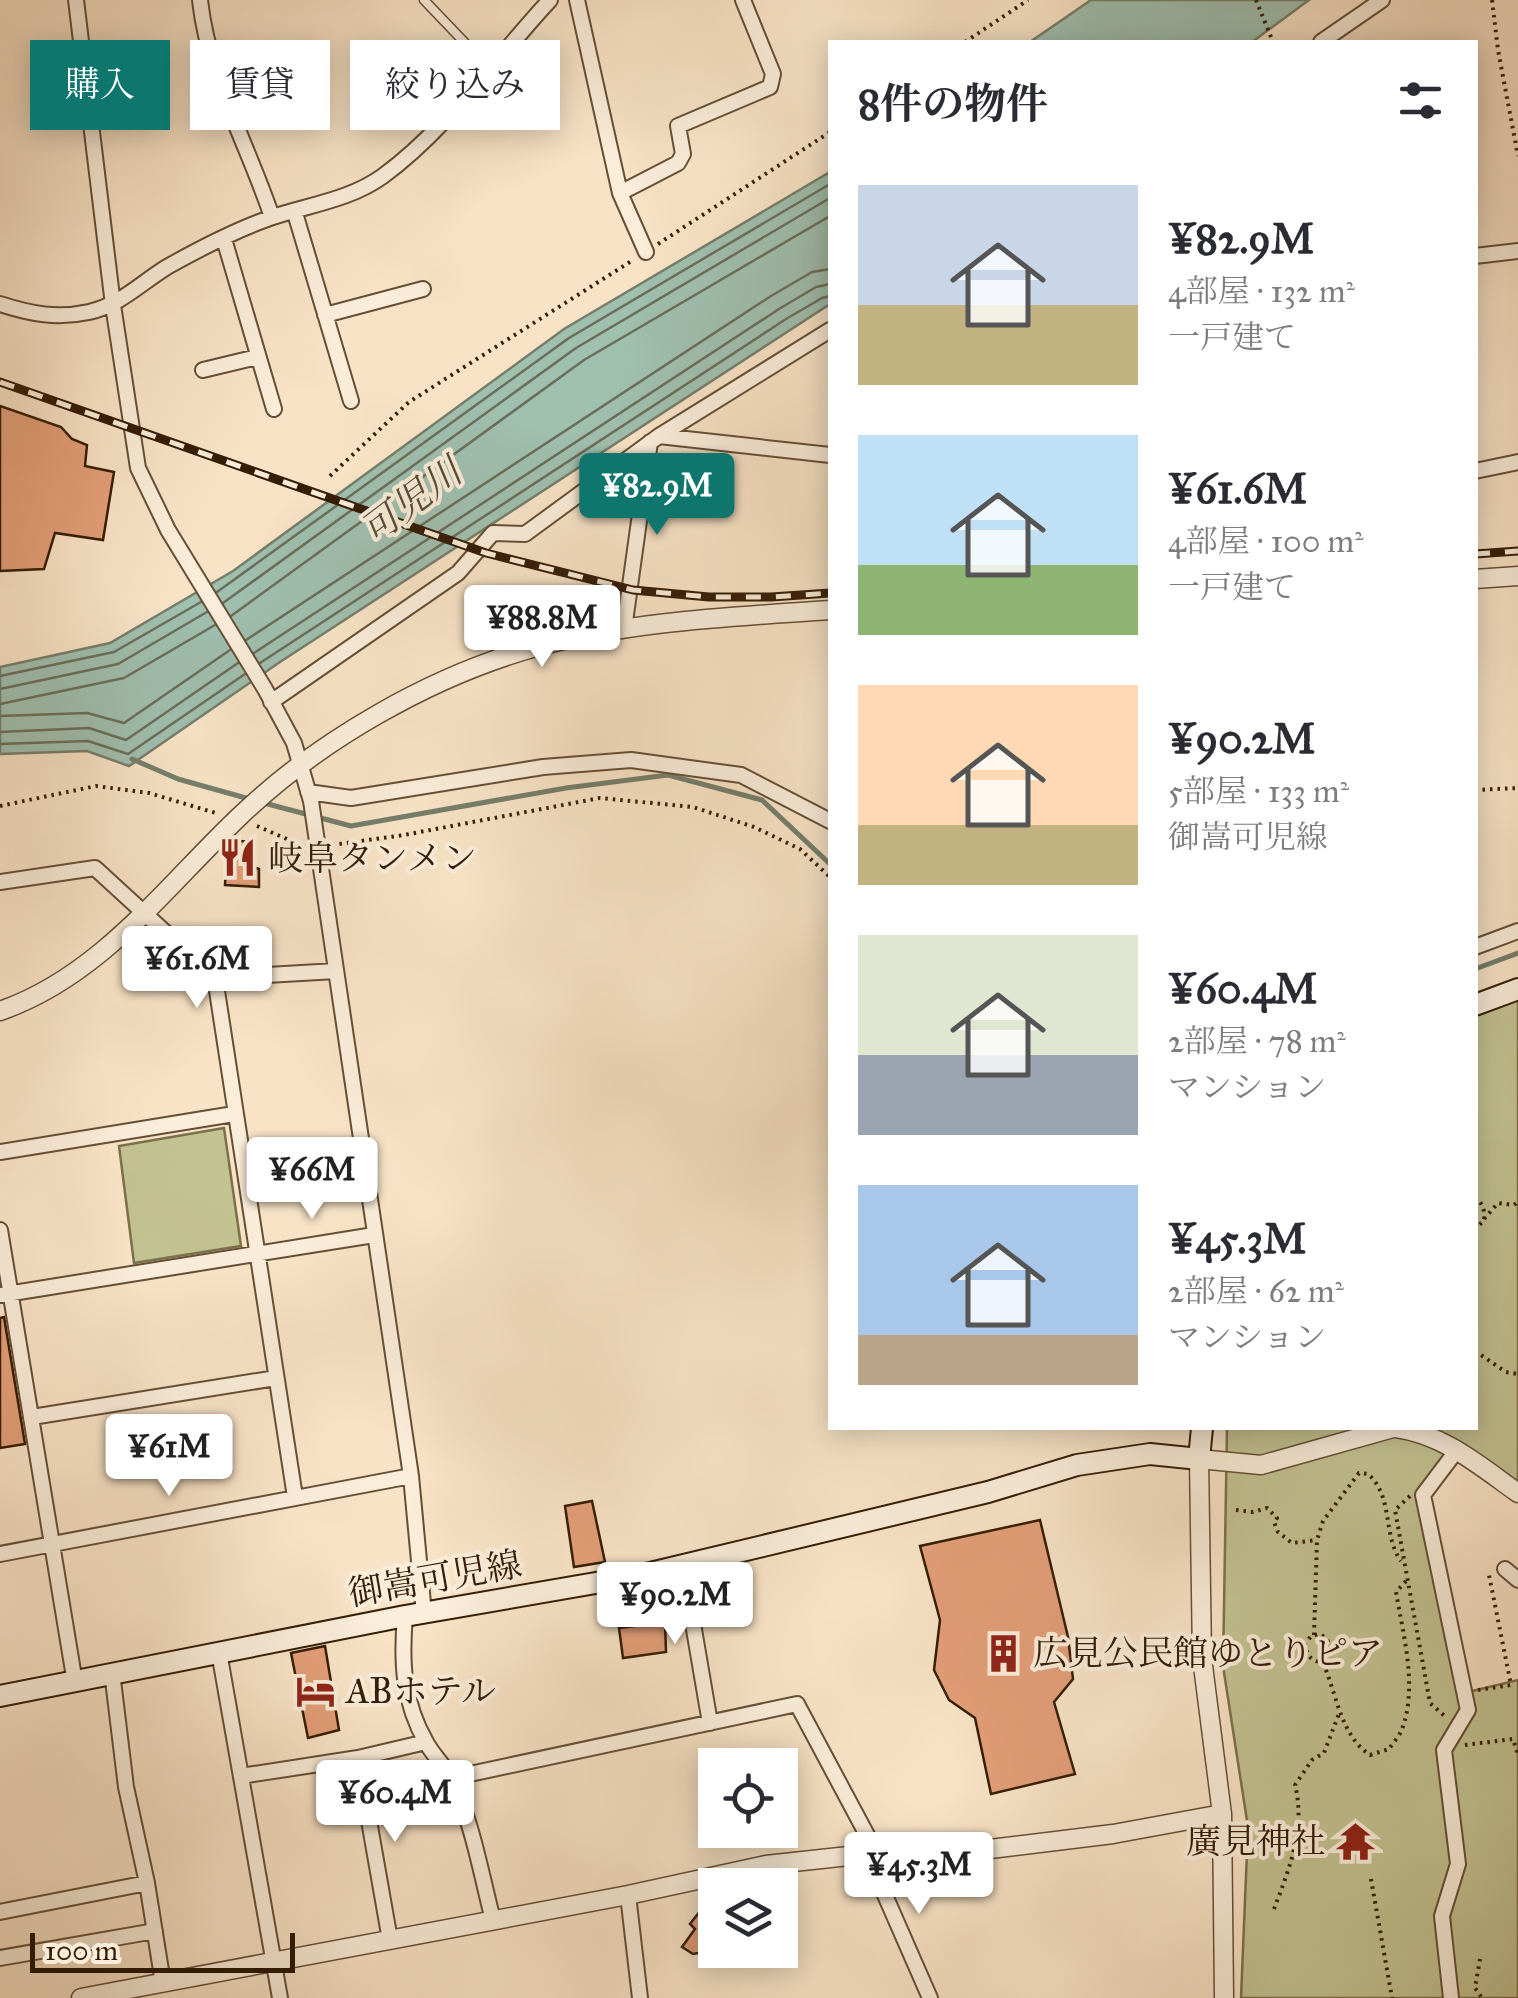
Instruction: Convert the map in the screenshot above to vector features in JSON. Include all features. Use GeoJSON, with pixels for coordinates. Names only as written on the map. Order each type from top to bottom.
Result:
{"type":"FeatureCollection","features":[{"type":"Feature","properties":{"kind":"main road"},"geometry":{"type":"LineString","coordinates":[[1478,1003],[1518,989]]}},
{"type":"Feature","properties":{"kind":"main road"},"geometry":{"type":"LineString","coordinates":[[1200,1459],[1202,1430]]}},
{"type":"Feature","properties":{"kind":"main road","name":"御嵩可児線"},"geometry":{"type":"LineString","coordinates":[[0,1696],[684,1565],[988,1492],[1077,1465],[1150,1454],[1200,1459]]}},
{"type":"Feature","properties":{"kind":"street"},"geometry":{"type":"LineString","coordinates":[[76,0],[113,305],[138,468],[168,530],[294,743],[310,797],[411,1476],[414,1615],[402,1652],[404,1692],[426,1742],[451,1778],[468,1824],[492,1920]]}},
{"type":"Feature","properties":{"kind":"street"},"geometry":{"type":"LineString","coordinates":[[200,0],[202,27],[224,94],[272,218]]}},
{"type":"Feature","properties":{"kind":"street"},"geometry":{"type":"LineString","coordinates":[[514,40],[550,0]]}},
{"type":"Feature","properties":{"kind":"street"},"geometry":{"type":"LineString","coordinates":[[577,0],[620,193],[646,252]]}},
{"type":"Feature","properties":{"kind":"street"},"geometry":{"type":"LineString","coordinates":[[620,193],[678,164],[683,154],[678,126],[770,87],[774,74],[743,0]]}},
{"type":"Feature","properties":{"kind":"street"},"geometry":{"type":"LineString","coordinates":[[1323,40],[1382,0]]}},
{"type":"Feature","properties":{"kind":"street"},"geometry":{"type":"LineString","coordinates":[[0,304],[54,316],[113,305],[168,267],[224,239],[272,218],[355,192],[412,153],[433,130]]}},
{"type":"Feature","properties":{"kind":"street"},"geometry":{"type":"LineString","coordinates":[[295,213],[350,400]]}},
{"type":"Feature","properties":{"kind":"street"},"geometry":{"type":"LineString","coordinates":[[224,239],[274,410]]}},
{"type":"Feature","properties":{"kind":"street"},"geometry":{"type":"LineString","coordinates":[[1478,256],[1518,251]]}},
{"type":"Feature","properties":{"kind":"street"},"geometry":{"type":"LineString","coordinates":[[325,315],[422,289]]}},
{"type":"Feature","properties":{"kind":"street"},"geometry":{"type":"LineString","coordinates":[[268,696],[458,573],[493,533],[525,534],[655,439],[828,331]]}},
{"type":"Feature","properties":{"kind":"street"},"geometry":{"type":"LineString","coordinates":[[203,370],[257,356]]}},
{"type":"Feature","properties":{"kind":"street"},"geometry":{"type":"LineString","coordinates":[[655,439],[828,456]]}},
{"type":"Feature","properties":{"kind":"street"},"geometry":{"type":"LineString","coordinates":[[624,629],[655,439]]}},
{"type":"Feature","properties":{"kind":"street"},"geometry":{"type":"LineString","coordinates":[[1478,470],[1518,462]]}},
{"type":"Feature","properties":{"kind":"street"},"geometry":{"type":"LineString","coordinates":[[1478,579],[1518,576]]}},
{"type":"Feature","properties":{"kind":"street"},"geometry":{"type":"LineString","coordinates":[[0,1010],[24,1002],[77,969],[144,916],[271,788],[375,716],[465,673],[535,648],[624,629],[828,610]]}},
{"type":"Feature","properties":{"kind":"street"},"geometry":{"type":"LineString","coordinates":[[310,797],[351,798],[544,767],[631,760],[741,774],[828,820]]}},
{"type":"Feature","properties":{"kind":"street"},"geometry":{"type":"LineString","coordinates":[[0,882],[95,868],[215,978],[295,1497]]}},
{"type":"Feature","properties":{"kind":"street"},"geometry":{"type":"LineString","coordinates":[[1478,946],[1518,932]]}},
{"type":"Feature","properties":{"kind":"street"},"geometry":{"type":"LineString","coordinates":[[215,978],[336,971]]}},
{"type":"Feature","properties":{"kind":"street"},"geometry":{"type":"LineString","coordinates":[[0,1152],[234,1114]]}},
{"type":"Feature","properties":{"kind":"street"},"geometry":{"type":"LineString","coordinates":[[0,1230],[6,1294],[32,1417],[75,1682]]}},
{"type":"Feature","properties":{"kind":"street"},"geometry":{"type":"LineString","coordinates":[[6,1294],[374,1235]]}},
{"type":"Feature","properties":{"kind":"street"},"geometry":{"type":"LineString","coordinates":[[32,1417],[276,1378]]}},
{"type":"Feature","properties":{"kind":"street"},"geometry":{"type":"LineString","coordinates":[[1224,1998],[1222,1814],[1202,1658],[1200,1459],[1261,1465],[1388,1430]]}},
{"type":"Feature","properties":{"kind":"street"},"geometry":{"type":"LineString","coordinates":[[1413,1430],[1457,1450],[1518,1493]]}},
{"type":"Feature","properties":{"kind":"street"},"geometry":{"type":"LineString","coordinates":[[1451,1998],[1442,1916],[1458,1864],[1444,1750],[1468,1710],[1423,1494],[1457,1450]]}},
{"type":"Feature","properties":{"kind":"street"},"geometry":{"type":"LineString","coordinates":[[0,1554],[411,1476]]}},
{"type":"Feature","properties":{"kind":"street"},"geometry":{"type":"LineString","coordinates":[[684,1565],[710,1723]]}},
{"type":"Feature","properties":{"kind":"street"},"geometry":{"type":"LineString","coordinates":[[1504,1570],[1518,1580]]}},
{"type":"Feature","properties":{"kind":"street"},"geometry":{"type":"LineString","coordinates":[[219,1652],[280,1998]]}},
{"type":"Feature","properties":{"kind":"street"},"geometry":{"type":"LineString","coordinates":[[112,1672],[126,1786],[163,1982]]}},
{"type":"Feature","properties":{"kind":"street"},"geometry":{"type":"LineString","coordinates":[[451,1778],[797,1704],[867,1835],[867,1854],[930,1998]]}},
{"type":"Feature","properties":{"kind":"street"},"geometry":{"type":"LineString","coordinates":[[241,1776],[358,1758],[426,1742]]}},
{"type":"Feature","properties":{"kind":"street"},"geometry":{"type":"LineString","coordinates":[[358,1758],[390,1940]]}},
{"type":"Feature","properties":{"kind":"street"},"geometry":{"type":"LineString","coordinates":[[82,1998],[628,1895],[766,1865],[867,1854],[990,1849],[1113,1834],[1222,1814]]}},
{"type":"Feature","properties":{"kind":"street"},"geometry":{"type":"LineString","coordinates":[[0,1912],[147,1883]]}},
{"type":"Feature","properties":{"kind":"street"},"geometry":{"type":"LineString","coordinates":[[628,1895],[640,1998]]}},
{"type":"Feature","properties":{"kind":"street"},"geometry":{"type":"LineString","coordinates":[[0,1958],[155,1931]]}},
{"type":"Feature","properties":{"kind":"lane"},"geometry":{"type":"LineString","coordinates":[[424,0],[462,40]]}},
{"type":"Feature","properties":{"kind":"path"},"geometry":{"type":"LineString","coordinates":[[968,40],[1028,0]]}},
{"type":"Feature","properties":{"kind":"path"},"geometry":{"type":"LineString","coordinates":[[1256,0],[1272,40]]}},
{"type":"Feature","properties":{"kind":"path"},"geometry":{"type":"LineString","coordinates":[[1492,0],[1518,156]]}},
{"type":"Feature","properties":{"kind":"path"},"geometry":{"type":"LineString","coordinates":[[330,476],[408,402],[828,133]]}},
{"type":"Feature","properties":{"kind":"path"},"geometry":{"type":"LineString","coordinates":[[0,806],[96,786],[149,793],[237,819],[308,848],[318,843],[404,835],[600,798],[693,807],[754,827],[800,850],[828,875]]}},
{"type":"Feature","properties":{"kind":"path"},"geometry":{"type":"LineString","coordinates":[[1478,790],[1518,788]]}},
{"type":"Feature","properties":{"kind":"path"},"geometry":{"type":"LineString","coordinates":[[1478,1200],[1483,1204],[1484,1219]]}},
{"type":"Feature","properties":{"kind":"path"},"geometry":{"type":"LineString","coordinates":[[1478,1225],[1498,1203],[1518,1202]]}},
{"type":"Feature","properties":{"kind":"path"},"geometry":{"type":"LineString","coordinates":[[1478,1353],[1506,1372],[1518,1374]]}},
{"type":"Feature","properties":{"kind":"path"},"geometry":{"type":"LineString","coordinates":[[1314,1635],[1317,1540],[1323,1520],[1359,1473],[1368,1474],[1377,1482],[1385,1498],[1395,1552],[1404,1565]]}},
{"type":"Feature","properties":{"kind":"path"},"geometry":{"type":"LineString","coordinates":[[1415,1490],[1394,1510],[1430,1702],[1458,1728]]}},
{"type":"Feature","properties":{"kind":"path"},"geometry":{"type":"LineString","coordinates":[[1236,1510],[1253,1512],[1267,1508],[1277,1518],[1274,1522],[1278,1532],[1292,1543],[1317,1540]]}},
{"type":"Feature","properties":{"kind":"path"},"geometry":{"type":"LineString","coordinates":[[1464,1693],[1511,1685],[1488,1571],[1504,1570]]}},
{"type":"Feature","properties":{"kind":"path"},"geometry":{"type":"LineString","coordinates":[[1323,1663],[1307,1654],[1305,1644],[1314,1635],[1327,1639],[1330,1647],[1323,1663],[1340,1712],[1358,1747],[1370,1754],[1390,1749],[1402,1728],[1408,1692],[1406,1650],[1396,1592],[1407,1580]]}},
{"type":"Feature","properties":{"kind":"path"},"geometry":{"type":"LineString","coordinates":[[1274,1909],[1285,1887],[1285,1872],[1296,1846],[1301,1814],[1294,1785],[1312,1760],[1324,1754],[1340,1712]]}},
{"type":"Feature","properties":{"kind":"path"},"geometry":{"type":"LineString","coordinates":[[1456,1746],[1513,1739],[1518,1755]]}},
{"type":"Feature","properties":{"kind":"path"},"geometry":{"type":"LineString","coordinates":[[1371,1879],[1392,1998]]}},
{"type":"Feature","properties":{"kind":"path"},"geometry":{"type":"LineString","coordinates":[[1480,1958],[1475,1988],[1482,1998]]}},
{"type":"Feature","properties":{"kind":"shaded area"},"geometry":{"type":"Polygon","coordinates":[[[1518,1000],[1518,1493],[1457,1451],[1423,1495],[1464,1693],[1518,1680],[1518,1998],[1241,1998],[1248,1827],[1223,1666],[1227,1430],[1478,1430],[1478,1014],[1518,1000]]]}},
{"type":"Feature","properties":{"kind":"shaded area"},"geometry":{"type":"Polygon","coordinates":[[[224,1128],[241,1246],[134,1263],[119,1146],[224,1128]]]}},
{"type":"Feature","properties":{"kind":"water"},"geometry":{"type":"Polygon","coordinates":[[[1091,0],[1309,0],[1255,40],[1033,40],[1091,0]]]}},
{"type":"Feature","properties":{"kind":"water","name":"可児川"},"geometry":{"type":"Polygon","coordinates":[[[828,173],[828,305],[280,662],[129,766],[87,751],[0,754],[0,667],[110,643],[233,571],[564,329],[828,173]]]}},
{"type":"Feature","properties":{"kind":"building"},"geometry":{"type":"Polygon","coordinates":[[[0,406],[61,427],[72,439],[87,445],[85,466],[114,472],[103,540],[55,533],[44,569],[0,571],[0,406]]]}},
{"type":"Feature","properties":{"kind":"building","name":"岐阜タンメン"},"geometry":{"type":"Polygon","coordinates":[[[240,841],[251,842],[250,866],[259,869],[259,887],[225,885],[227,847],[236,849],[240,841]]]}},
{"type":"Feature","properties":{"kind":"building"},"geometry":{"type":"Polygon","coordinates":[[[4,1317],[25,1444],[0,1448],[0,1318],[4,1317]]]}},
{"type":"Feature","properties":{"kind":"building"},"geometry":{"type":"Polygon","coordinates":[[[592,1501],[605,1562],[574,1567],[565,1506],[592,1501]]]}},
{"type":"Feature","properties":{"kind":"building","name":"広見公民館ゆとりピア"},"geometry":{"type":"Polygon","coordinates":[[[1040,1520],[1068,1637],[1073,1679],[1054,1702],[1075,1774],[991,1794],[975,1718],[949,1700],[934,1670],[940,1620],[920,1546],[1040,1520]]]}},
{"type":"Feature","properties":{"kind":"building"},"geometry":{"type":"Polygon","coordinates":[[[665,1622],[666,1652],[623,1658],[619,1628],[665,1622]]]}},
{"type":"Feature","properties":{"kind":"building","name":"ABホテル"},"geometry":{"type":"Polygon","coordinates":[[[325,1646],[339,1730],[308,1738],[291,1653],[325,1646]]]}},
{"type":"Feature","properties":{"kind":"building"},"geometry":{"type":"Polygon","coordinates":[[[698,1914],[698,1953],[682,1947],[695,1929],[690,1924],[698,1914]]]}},
{"type":"Feature","properties":{"kind":"waterway"},"geometry":{"type":"LineString","coordinates":[[132,759],[178,779],[253,800]]}},
{"type":"Feature","properties":{"kind":"waterway"},"geometry":{"type":"LineString","coordinates":[[264,803],[351,826],[566,788],[668,775],[762,800],[828,862]]}},
{"type":"Feature","properties":{"kind":"waterway"},"geometry":{"type":"LineString","coordinates":[[1478,968],[1518,953]]}},
{"type":"Feature","properties":{"kind":"railway"},"geometry":{"type":"LineString","coordinates":[[0,382],[486,553],[633,590],[709,597],[828,593]]}},
{"type":"Feature","properties":{"kind":"railway"},"geometry":{"type":"LineString","coordinates":[[1478,554],[1518,551]]}},
{"type":"Feature","properties":{"kind":"place","name":"岐阜タンメン"},"geometry":{"type":"Point","coordinates":[238,858]}},
{"type":"Feature","properties":{"kind":"place","name":"広見公民館ゆとりピア"},"geometry":{"type":"Point","coordinates":[1003,1653]}},
{"type":"Feature","properties":{"kind":"place","name":"ABホテル"},"geometry":{"type":"Point","coordinates":[316,1691]}},
{"type":"Feature","properties":{"kind":"place","name":"廣見神社"},"geometry":{"type":"Point","coordinates":[1356,1841]}}]}
